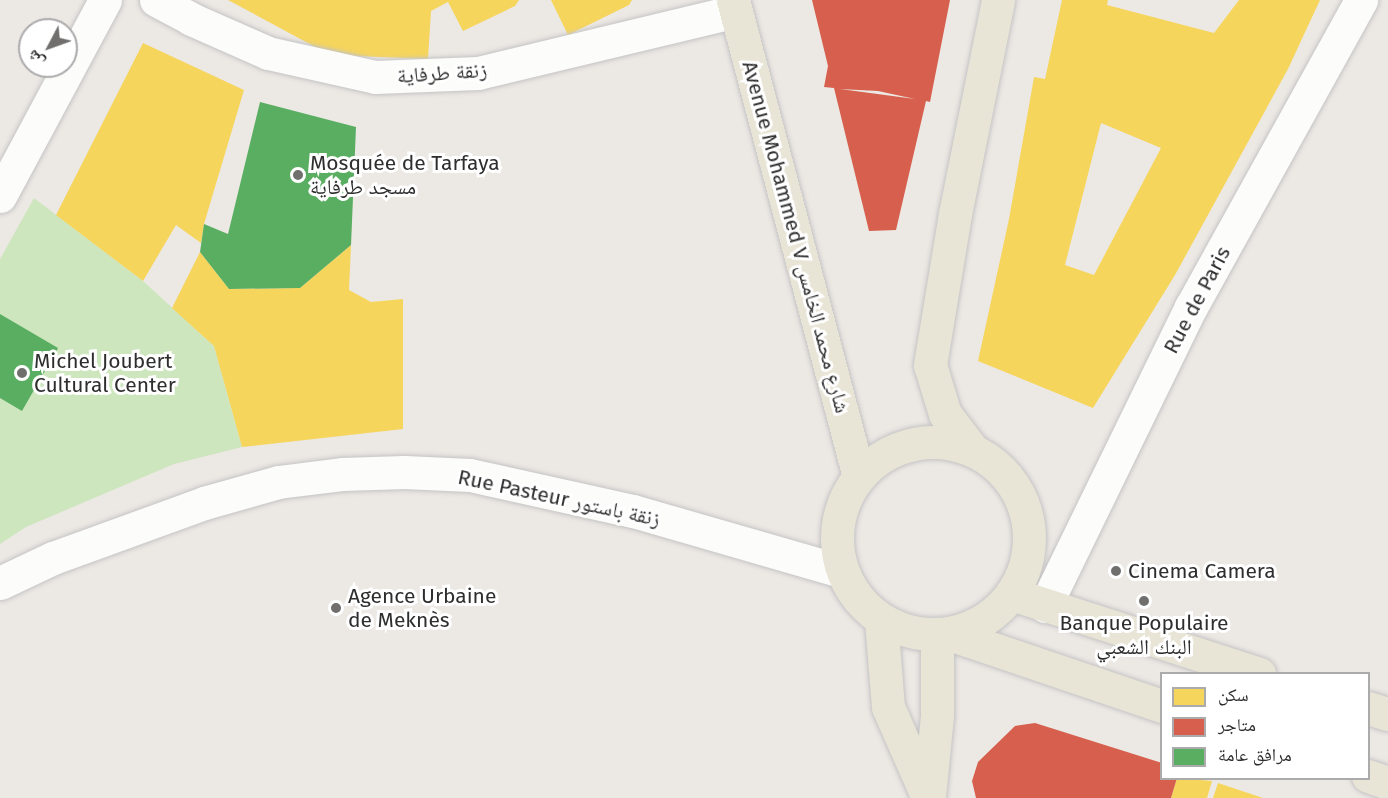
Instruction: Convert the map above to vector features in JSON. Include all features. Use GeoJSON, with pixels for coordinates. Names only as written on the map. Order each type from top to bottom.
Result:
{"type":"FeatureCollection","features":[{"type":"Feature","properties":{"kind":"main road"},"geometry":{"type":"LineString","coordinates":[[972,449],[945,414],[930,365],[955,214],[999,0]]}},
{"type":"Feature","properties":{"kind":"main road","name":"Avenue Mohammed V شارع محمد الخامس"},"geometry":{"type":"LineString","coordinates":[[735,5],[858,474]]}},
{"type":"Feature","properties":{"kind":"main road"},"geometry":{"type":"LineString","coordinates":[[943,442],[972,449],[993,462],[1010,480],[1022,501],[1029,549],[1023,573],[1012,594],[988,618],[973,627],[943,634],[924,635],[899,629],[881,620],[852,592],[842,571],[836,548],[837,520],[846,495],[858,474],[884,454],[913,443],[943,442]]}},
{"type":"Feature","properties":{"kind":"main road"},"geometry":{"type":"LineString","coordinates":[[1012,594],[1253,672]]}},
{"type":"Feature","properties":{"kind":"main road"},"geometry":{"type":"LineString","coordinates":[[881,620],[888,707],[928,798]]}},
{"type":"Feature","properties":{"kind":"main road"},"geometry":{"type":"LineString","coordinates":[[943,634],[1160,706]]}},
{"type":"Feature","properties":{"kind":"main road"},"geometry":{"type":"LineString","coordinates":[[928,798],[943,634]]}},
{"type":"Feature","properties":{"kind":"main road"},"geometry":{"type":"LineString","coordinates":[[1370,709],[1388,714]]}},
{"type":"Feature","properties":{"kind":"main road"},"geometry":{"type":"LineString","coordinates":[[1370,777],[1388,783]]}},
{"type":"Feature","properties":{"kind":"street"},"geometry":{"type":"LineString","coordinates":[[0,196],[105,0]]}},
{"type":"Feature","properties":{"kind":"street","name":"زنقة طرفاية"},"geometry":{"type":"LineString","coordinates":[[156,0],[191,19],[268,53],[375,77],[478,73],[735,5]]}},
{"type":"Feature","properties":{"kind":"street","name":"Rue de Paris"},"geometry":{"type":"LineString","coordinates":[[1045,606],[1191,307],[1361,0]]}},
{"type":"Feature","properties":{"kind":"street","name":"Rue Pasteur زنقة باستور"},"geometry":{"type":"LineString","coordinates":[[0,583],[53,558],[204,503],[278,482],[342,474],[404,472],[470,475],[633,511],[842,571]]}},
{"type":"Feature","properties":{"kind":"green space"},"geometry":{"type":"Polygon","coordinates":[[[34,198],[143,281],[214,346],[242,447],[174,464],[26,527],[0,544],[0,259],[34,198]]]}},
{"type":"Feature","properties":{"kind":"building: سكن"},"geometry":{"type":"Polygon","coordinates":[[[228,0],[519,0],[515,6],[463,31],[448,2],[431,11],[428,59],[330,55],[228,0]]]}},
{"type":"Feature","properties":{"kind":"building: سكن"},"geometry":{"type":"Polygon","coordinates":[[[551,0],[632,0],[629,5],[568,35],[551,0]]]}},
{"type":"Feature","properties":{"kind":"building: سكن"},"geometry":{"type":"Polygon","coordinates":[[[1062,0],[1108,0],[1107,5],[1214,33],[1239,0],[1320,0],[1288,69],[1175,275],[1093,408],[978,361],[1009,219],[1034,77],[1045,79],[1062,0]],[[1101,123],[1065,265],[1094,275],[1161,148],[1101,123]]]}},
{"type":"Feature","properties":{"kind":"building: سكن"},"geometry":{"type":"Polygon","coordinates":[[[143,43],[244,90],[204,224],[201,243],[176,225],[143,281],[56,215],[143,43]]]}},
{"type":"Feature","properties":{"kind":"building: سكن"},"geometry":{"type":"Polygon","coordinates":[[[351,245],[349,290],[371,302],[403,299],[403,429],[242,447],[214,346],[172,308],[200,252],[229,289],[300,288],[351,245]]]}},
{"type":"Feature","properties":{"kind":"building: سكن"},"geometry":{"type":"Polygon","coordinates":[[[1176,780],[1212,781],[1207,798],[1171,798],[1176,780]]]}},
{"type":"Feature","properties":{"kind":"building: سكن"},"geometry":{"type":"Polygon","coordinates":[[[1218,783],[1263,798],[1213,798],[1218,783]]]}},
{"type":"Feature","properties":{"kind":"building: متاجر"},"geometry":{"type":"Polygon","coordinates":[[[812,0],[950,0],[930,102],[926,101],[896,230],[869,231],[834,88],[824,87],[828,66],[812,0]],[[840,89],[915,99],[878,91],[840,89]]]}},
{"type":"Feature","properties":{"kind":"building: متاجر"},"geometry":{"type":"Polygon","coordinates":[[[1035,723],[1160,762],[1160,780],[1176,780],[1171,798],[976,798],[972,781],[978,762],[1015,726],[1035,723]]]}},
{"type":"Feature","properties":{"kind":"building: مرافق عامة","name":"Mosquée de Tarfaya مسجد طرفاية"},"geometry":{"type":"Polygon","coordinates":[[[260,102],[356,127],[351,245],[300,288],[229,289],[200,252],[204,224],[228,234],[260,102]]]}},
{"type":"Feature","properties":{"kind":"building: مرافق عامة","name":"Michel Joubert Cultural Center"},"geometry":{"type":"Polygon","coordinates":[[[0,314],[58,348],[22,411],[0,398],[0,314]]]}},
{"type":"Feature","properties":{"kind":"place","name":"Mosquée de Tarfaya مسجد طرفاية"},"geometry":{"type":"Point","coordinates":[298,175]}},
{"type":"Feature","properties":{"kind":"place","name":"Michel Joubert Cultural Center"},"geometry":{"type":"Point","coordinates":[22,373]}},
{"type":"Feature","properties":{"kind":"place","name":"Cinema Camera"},"geometry":{"type":"Point","coordinates":[1116,571]}},
{"type":"Feature","properties":{"kind":"place","name":"Banque Populaire البنك الشعبي"},"geometry":{"type":"Point","coordinates":[1144,601]}},
{"type":"Feature","properties":{"kind":"place","name":"Agence Urbaine de Meknès"},"geometry":{"type":"Point","coordinates":[336,608]}}]}
